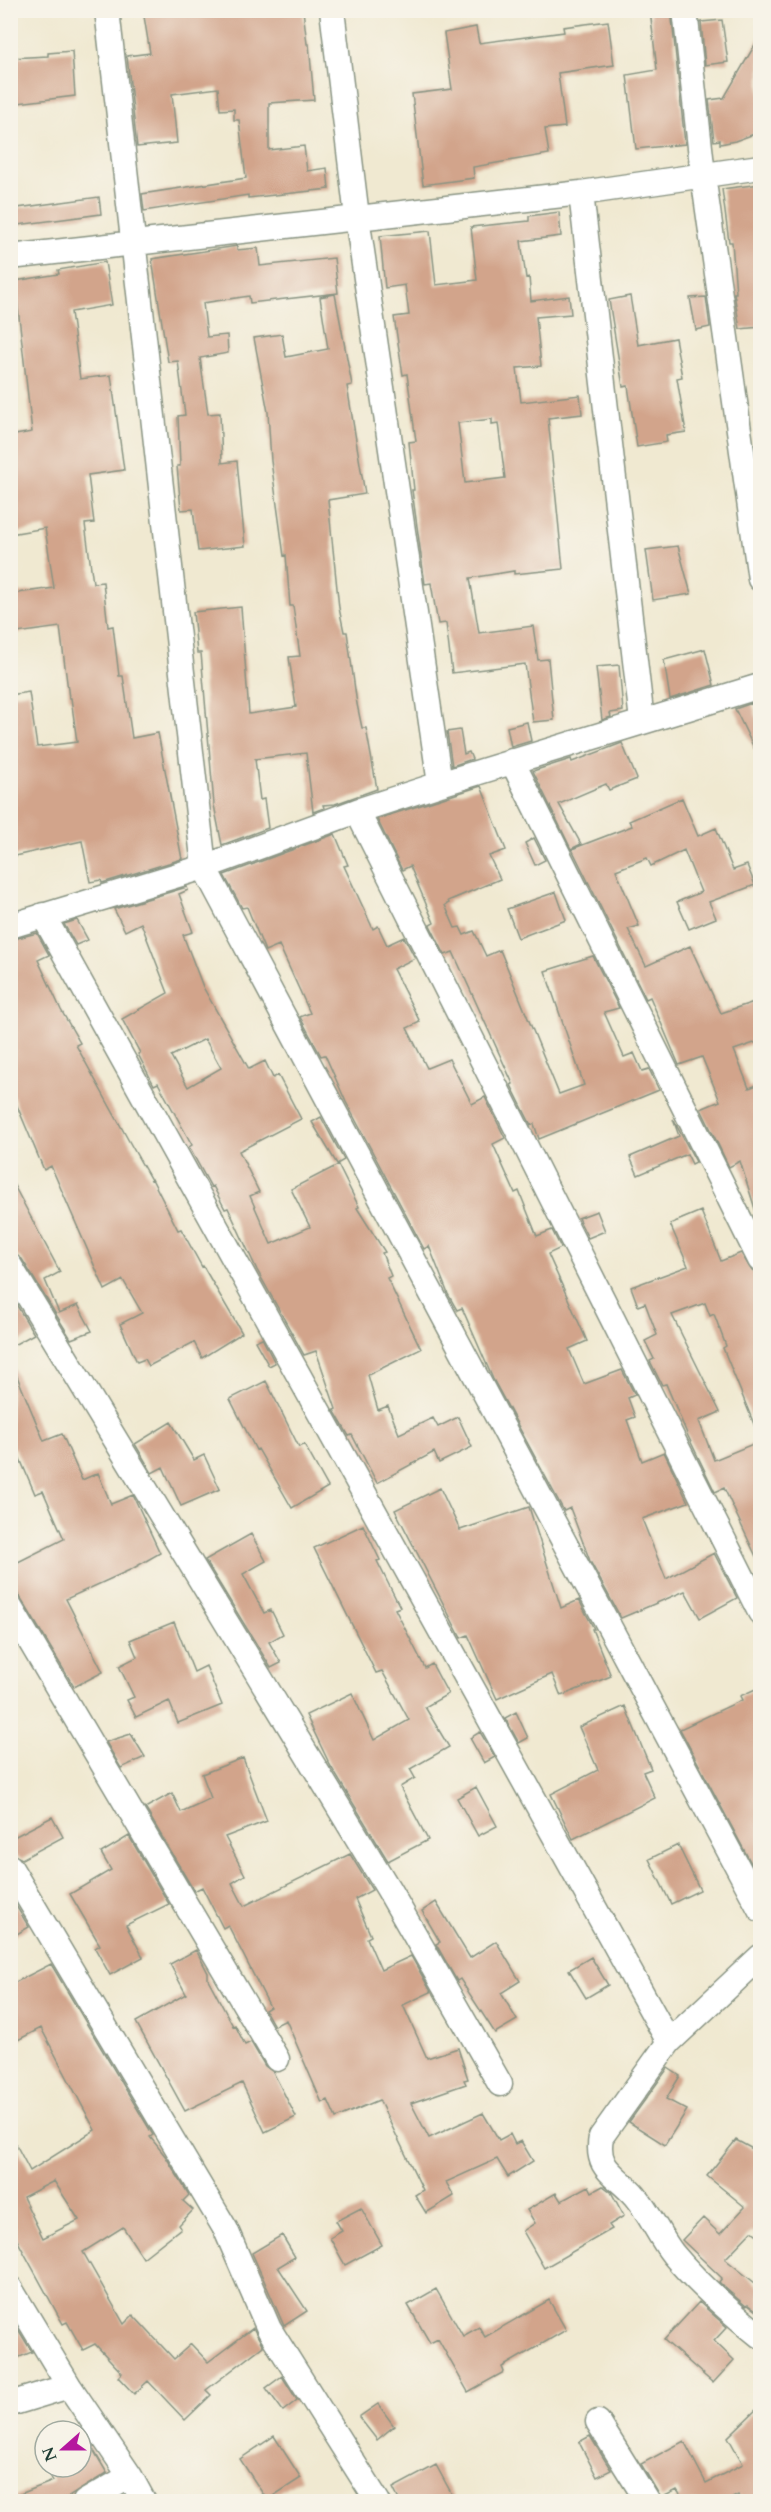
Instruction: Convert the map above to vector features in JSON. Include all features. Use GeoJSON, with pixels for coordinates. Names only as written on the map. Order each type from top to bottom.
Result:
{"type":"FeatureCollection","features":[{"type":"Feature","properties":{"kind":"street"},"geometry":{"type":"LineString","coordinates":[[107,10],[204,867],[760,1909]]}},
{"type":"Feature","properties":{"kind":"street"},"geometry":{"type":"LineString","coordinates":[[332,10],[357,217],[440,784]]}},
{"type":"Feature","properties":{"kind":"street"},"geometry":{"type":"LineString","coordinates":[[685,10],[703,175],[760,579]]}},
{"type":"Feature","properties":{"kind":"street"},"geometry":{"type":"LineString","coordinates":[[10,257],[581,193],[760,167]]}},
{"type":"Feature","properties":{"kind":"street"},"geometry":{"type":"LineString","coordinates":[[581,193],[642,721]]}},
{"type":"Feature","properties":{"kind":"street"},"geometry":{"type":"LineString","coordinates":[[10,926],[204,867],[357,811],[512,761],[759,688]]}},
{"type":"Feature","properties":{"kind":"street"},"geometry":{"type":"LineString","coordinates":[[512,761],[760,1260]]}},
{"type":"Feature","properties":{"kind":"street"},"geometry":{"type":"LineString","coordinates":[[357,811],[760,1612]]}},
{"type":"Feature","properties":{"kind":"street"},"geometry":{"type":"LineString","coordinates":[[43,915],[669,2042]]}},
{"type":"Feature","properties":{"kind":"street"},"geometry":{"type":"LineString","coordinates":[[10,1266],[389,1890],[500,2084]]}},
{"type":"Feature","properties":{"kind":"street"},"geometry":{"type":"LineString","coordinates":[[10,1608],[277,2059]]}},
{"type":"Feature","properties":{"kind":"street"},"geometry":{"type":"LineString","coordinates":[[10,1867],[226,2230],[268,2329],[378,2502]]}},
{"type":"Feature","properties":{"kind":"street"},"geometry":{"type":"LineString","coordinates":[[760,1957],[669,2042],[601,2137],[599,2156],[606,2169],[635,2196],[673,2253],[722,2305],[760,2336]]}},
{"type":"Feature","properties":{"kind":"street"},"geometry":{"type":"LineString","coordinates":[[10,2288],[69,2386],[130,2476],[144,2502]]}},
{"type":"Feature","properties":{"kind":"street"},"geometry":{"type":"LineString","coordinates":[[10,2404],[69,2386]]}},
{"type":"Feature","properties":{"kind":"street"},"geometry":{"type":"LineString","coordinates":[[598,2422],[648,2502]]}},
{"type":"Feature","properties":{"kind":"street"},"geometry":{"type":"LineString","coordinates":[[85,2502],[130,2476]]}},
{"type":"Feature","properties":{"kind":"building"},"geometry":{"type":"Polygon","coordinates":[[[143,10],[303,10],[307,44],[309,44],[314,100],[269,103],[269,150],[304,146],[307,171],[327,168],[329,189],[248,198],[248,195],[144,211],[142,194],[246,178],[239,120],[234,120],[234,109],[220,110],[218,88],[172,94],[177,143],[137,147],[127,56],[150,53],[143,10]]]}},
{"type":"Feature","properties":{"kind":"building"},"geometry":{"type":"Polygon","coordinates":[[[650,10],[671,10],[685,144],[636,149],[627,75],[657,70],[650,10]]]}},
{"type":"Feature","properties":{"kind":"building"},"geometry":{"type":"Polygon","coordinates":[[[722,20],[728,62],[705,65],[701,22],[722,20]]]}},
{"type":"Feature","properties":{"kind":"building"},"geometry":{"type":"Polygon","coordinates":[[[608,21],[614,65],[558,73],[565,127],[545,129],[549,154],[473,167],[474,178],[423,185],[412,94],[452,89],[444,33],[476,27],[479,43],[564,32],[563,27],[608,21]]]}},
{"type":"Feature","properties":{"kind":"building"},"geometry":{"type":"Polygon","coordinates":[[[760,36],[760,132],[720,144],[720,140],[714,141],[709,100],[724,98],[760,36]]]}},
{"type":"Feature","properties":{"kind":"building"},"geometry":{"type":"Polygon","coordinates":[[[72,51],[75,96],[10,104],[10,58],[48,56],[48,53],[72,51]]]}},
{"type":"Feature","properties":{"kind":"building"},"geometry":{"type":"Polygon","coordinates":[[[760,184],[760,327],[740,329],[734,293],[736,293],[732,242],[729,242],[722,189],[760,184]]]}},
{"type":"Feature","properties":{"kind":"building"},"geometry":{"type":"Polygon","coordinates":[[[99,197],[101,214],[10,226],[10,209],[99,197]]]}},
{"type":"Feature","properties":{"kind":"building"},"geometry":{"type":"Polygon","coordinates":[[[559,212],[561,236],[521,241],[526,278],[529,277],[531,301],[569,296],[571,314],[536,317],[541,366],[517,368],[521,402],[580,395],[582,414],[548,418],[563,569],[514,574],[514,571],[470,578],[479,633],[533,626],[538,660],[548,659],[554,720],[533,722],[525,664],[452,673],[446,623],[438,624],[431,583],[425,584],[412,490],[414,490],[409,442],[416,441],[407,374],[403,375],[394,317],[409,315],[405,285],[385,288],[380,236],[430,231],[436,285],[477,280],[471,227],[529,221],[529,216],[559,212]],[[492,419],[458,423],[465,483],[505,478],[498,423],[492,424],[492,419]]]}},
{"type":"Feature","properties":{"kind":"building"},"geometry":{"type":"Polygon","coordinates":[[[237,246],[237,250],[258,248],[260,266],[334,258],[338,293],[250,303],[249,296],[203,303],[207,337],[227,335],[228,353],[200,358],[208,414],[220,413],[222,463],[237,461],[245,546],[198,551],[193,509],[181,510],[177,466],[180,466],[178,416],[185,415],[178,361],[168,362],[152,259],[237,246]]]}},
{"type":"Feature","properties":{"kind":"building"},"geometry":{"type":"Polygon","coordinates":[[[105,262],[112,305],[71,312],[80,379],[111,375],[124,470],[88,475],[94,523],[85,524],[93,583],[103,582],[108,627],[113,626],[119,676],[123,676],[132,738],[158,733],[182,859],[102,883],[101,880],[90,882],[82,841],[10,857],[10,695],[29,692],[37,747],[77,742],[60,627],[10,634],[10,594],[54,588],[45,528],[10,534],[10,436],[32,432],[15,281],[59,274],[58,270],[105,262]]]}},
{"type":"Feature","properties":{"kind":"building"},"geometry":{"type":"Polygon","coordinates":[[[335,294],[352,385],[347,386],[365,494],[328,500],[339,608],[344,632],[347,632],[357,704],[362,728],[366,728],[377,789],[335,804],[323,805],[324,808],[313,812],[306,753],[255,759],[260,800],[264,799],[268,828],[222,845],[214,805],[201,653],[197,653],[193,612],[241,607],[249,714],[296,707],[289,657],[300,656],[293,606],[290,606],[286,555],[284,556],[271,461],[268,412],[254,338],[282,334],[286,357],[328,349],[320,297],[335,294]]]}},
{"type":"Feature","properties":{"kind":"building"},"geometry":{"type":"Polygon","coordinates":[[[630,296],[638,345],[675,338],[682,377],[677,378],[686,432],[666,435],[667,442],[637,447],[628,386],[623,387],[609,300],[630,296]]]}},
{"type":"Feature","properties":{"kind":"building"},"geometry":{"type":"Polygon","coordinates":[[[706,297],[710,327],[696,330],[690,298],[706,297]]]}},
{"type":"Feature","properties":{"kind":"building"},"geometry":{"type":"Polygon","coordinates":[[[678,546],[691,594],[653,600],[646,550],[678,546]]]}},
{"type":"Feature","properties":{"kind":"building"},"geometry":{"type":"Polygon","coordinates":[[[705,649],[714,685],[670,699],[664,660],[705,649]]]}},
{"type":"Feature","properties":{"kind":"building"},"geometry":{"type":"Polygon","coordinates":[[[619,665],[623,711],[610,713],[611,717],[602,720],[596,667],[619,665]]]}},
{"type":"Feature","properties":{"kind":"building"},"geometry":{"type":"Polygon","coordinates":[[[752,703],[760,727],[760,747],[755,750],[735,709],[752,703]]]}},
{"type":"Feature","properties":{"kind":"building"},"geometry":{"type":"Polygon","coordinates":[[[527,722],[531,741],[511,747],[507,727],[527,722]]]}},
{"type":"Feature","properties":{"kind":"building"},"geometry":{"type":"Polygon","coordinates":[[[460,730],[464,754],[469,752],[472,759],[452,766],[447,732],[460,730]]]}},
{"type":"Feature","properties":{"kind":"building"},"geometry":{"type":"Polygon","coordinates":[[[622,743],[637,779],[609,790],[606,784],[559,804],[581,844],[571,849],[533,771],[571,759],[572,762],[622,743]]]}},
{"type":"Feature","properties":{"kind":"building"},"geometry":{"type":"Polygon","coordinates":[[[481,786],[506,850],[489,856],[500,879],[448,901],[449,903],[445,905],[455,928],[460,927],[464,935],[474,931],[486,956],[500,950],[559,1094],[584,1085],[545,971],[593,956],[619,1008],[604,1012],[624,1057],[634,1053],[642,1071],[649,1069],[659,1090],[539,1139],[534,1124],[531,1125],[511,1085],[513,1084],[453,952],[445,955],[430,925],[434,923],[410,866],[402,870],[377,819],[481,786]]]}},
{"type":"Feature","properties":{"kind":"building"},"geometry":{"type":"Polygon","coordinates":[[[682,798],[698,836],[716,828],[733,870],[747,865],[755,885],[709,902],[716,918],[689,929],[677,902],[701,892],[684,850],[651,866],[647,858],[616,870],[639,926],[628,929],[646,966],[690,946],[721,1013],[757,1001],[760,1010],[760,1041],[734,1050],[749,1088],[760,1084],[760,1211],[756,1212],[740,1161],[729,1167],[701,1109],[720,1101],[702,1057],[679,1065],[650,997],[646,999],[572,849],[632,826],[629,821],[682,798]]]}},
{"type":"Feature","properties":{"kind":"building"},"geometry":{"type":"Polygon","coordinates":[[[335,834],[348,865],[344,866],[373,929],[378,926],[387,945],[404,937],[415,958],[393,969],[420,1022],[407,1028],[427,1068],[449,1059],[472,1104],[485,1097],[505,1138],[493,1144],[515,1193],[519,1191],[537,1236],[552,1230],[561,1248],[548,1254],[587,1341],[569,1349],[584,1384],[622,1370],[635,1395],[628,1398],[635,1417],[627,1420],[642,1461],[664,1452],[688,1502],[642,1519],[666,1579],[714,1553],[737,1598],[700,1618],[685,1591],[621,1618],[590,1561],[570,1508],[564,1511],[493,1379],[462,1308],[457,1310],[448,1294],[429,1246],[424,1249],[346,1102],[325,1055],[321,1056],[300,1017],[310,1013],[279,945],[265,951],[247,907],[242,908],[224,875],[335,834]]]}},
{"type":"Feature","properties":{"kind":"building"},"geometry":{"type":"Polygon","coordinates":[[[534,838],[545,860],[535,865],[525,843],[534,838]]]}},
{"type":"Feature","properties":{"kind":"building"},"geometry":{"type":"Polygon","coordinates":[[[187,887],[188,890],[179,894],[193,932],[183,935],[203,987],[249,1069],[265,1061],[273,1078],[278,1075],[301,1119],[239,1151],[259,1192],[250,1196],[271,1244],[310,1227],[291,1189],[338,1165],[359,1207],[357,1208],[385,1252],[382,1253],[391,1276],[387,1278],[421,1349],[368,1375],[378,1410],[388,1406],[399,1434],[433,1418],[438,1427],[458,1417],[472,1447],[439,1463],[434,1452],[377,1483],[352,1435],[349,1436],[334,1410],[336,1409],[316,1351],[304,1355],[257,1270],[228,1208],[225,1209],[213,1186],[211,1187],[189,1147],[192,1145],[158,1083],[154,1085],[138,1054],[140,1053],[122,1019],[168,993],[141,923],[125,931],[114,909],[187,887]],[[205,1039],[171,1056],[188,1087],[221,1068],[205,1039]]]}},
{"type":"Feature","properties":{"kind":"building"},"geometry":{"type":"Polygon","coordinates":[[[556,892],[566,920],[518,938],[507,909],[556,892]]]}},
{"type":"Feature","properties":{"kind":"building"},"geometry":{"type":"Polygon","coordinates":[[[77,920],[88,940],[76,945],[64,924],[77,920]]]}},
{"type":"Feature","properties":{"kind":"building"},"geometry":{"type":"Polygon","coordinates":[[[37,933],[49,955],[38,960],[61,1010],[80,1043],[76,1045],[152,1179],[178,1230],[181,1229],[242,1333],[202,1358],[194,1342],[149,1366],[145,1359],[137,1362],[120,1324],[142,1313],[123,1280],[105,1290],[51,1166],[44,1170],[10,1089],[10,940],[37,933]]]}},
{"type":"Feature","properties":{"kind":"building"},"geometry":{"type":"Polygon","coordinates":[[[321,1117],[344,1160],[337,1164],[312,1122],[321,1117]]]}},
{"type":"Feature","properties":{"kind":"building"},"geometry":{"type":"Polygon","coordinates":[[[673,1119],[696,1162],[692,1164],[687,1154],[638,1175],[630,1157],[679,1136],[673,1119]]]}},
{"type":"Feature","properties":{"kind":"building"},"geometry":{"type":"Polygon","coordinates":[[[10,1178],[60,1272],[45,1280],[59,1313],[78,1305],[92,1331],[71,1339],[22,1259],[10,1252],[10,1178]]]}},
{"type":"Feature","properties":{"kind":"building"},"geometry":{"type":"Polygon","coordinates":[[[597,1211],[605,1231],[588,1238],[578,1218],[597,1211]]]}},
{"type":"Feature","properties":{"kind":"building"},"geometry":{"type":"Polygon","coordinates":[[[701,1211],[721,1261],[741,1253],[752,1271],[760,1274],[760,1439],[723,1348],[726,1346],[714,1314],[710,1316],[705,1303],[672,1315],[720,1412],[699,1421],[714,1460],[760,1441],[760,1565],[724,1488],[715,1492],[666,1384],[662,1385],[650,1361],[654,1359],[645,1341],[657,1335],[645,1303],[638,1306],[631,1287],[688,1266],[670,1224],[701,1211]]]}},
{"type":"Feature","properties":{"kind":"building"},"geometry":{"type":"Polygon","coordinates":[[[10,1294],[34,1334],[10,1347],[10,1294]]]}},
{"type":"Feature","properties":{"kind":"building"},"geometry":{"type":"Polygon","coordinates":[[[262,1338],[275,1363],[269,1366],[255,1341],[262,1338]]]}},
{"type":"Feature","properties":{"kind":"building"},"geometry":{"type":"Polygon","coordinates":[[[11,1362],[44,1441],[62,1434],[82,1480],[98,1473],[111,1504],[133,1495],[160,1553],[132,1569],[66,1599],[103,1672],[74,1687],[22,1600],[17,1593],[10,1593],[10,1566],[64,1539],[43,1491],[35,1494],[15,1447],[10,1449],[11,1362]]]}},
{"type":"Feature","properties":{"kind":"building"},"geometry":{"type":"Polygon","coordinates":[[[266,1381],[299,1447],[304,1444],[328,1487],[292,1508],[258,1449],[256,1450],[230,1399],[266,1381]]]}},
{"type":"Feature","properties":{"kind":"building"},"geometry":{"type":"Polygon","coordinates":[[[171,1422],[194,1460],[204,1455],[220,1489],[181,1506],[163,1467],[152,1473],[135,1444],[171,1422]]]}},
{"type":"Feature","properties":{"kind":"building"},"geometry":{"type":"Polygon","coordinates":[[[440,1488],[460,1530],[529,1507],[561,1608],[579,1600],[594,1629],[592,1629],[611,1676],[561,1696],[552,1674],[497,1699],[468,1635],[461,1638],[395,1510],[440,1488]]]}},
{"type":"Feature","properties":{"kind":"building"},"geometry":{"type":"Polygon","coordinates":[[[363,1525],[380,1560],[377,1561],[400,1607],[395,1609],[425,1668],[432,1664],[448,1694],[425,1707],[449,1747],[410,1769],[415,1778],[400,1787],[428,1840],[388,1861],[330,1765],[306,1715],[352,1693],[374,1740],[409,1720],[382,1671],[376,1673],[314,1548],[363,1525]]]}},
{"type":"Feature","properties":{"kind":"building"},"geometry":{"type":"Polygon","coordinates":[[[251,1534],[266,1561],[243,1574],[264,1613],[271,1610],[283,1634],[269,1642],[281,1663],[271,1668],[205,1560],[251,1534]]]}},
{"type":"Feature","properties":{"kind":"building"},"geometry":{"type":"Polygon","coordinates":[[[174,1622],[194,1672],[206,1666],[222,1705],[178,1723],[169,1701],[136,1717],[127,1700],[134,1697],[119,1666],[137,1657],[130,1640],[174,1622]]]}},
{"type":"Feature","properties":{"kind":"building"},"geometry":{"type":"Polygon","coordinates":[[[760,1687],[760,1880],[680,1729],[742,1700],[740,1696],[760,1687]]]}},
{"type":"Feature","properties":{"kind":"building"},"geometry":{"type":"Polygon","coordinates":[[[625,1706],[651,1769],[643,1772],[655,1798],[573,1839],[551,1794],[598,1770],[579,1727],[625,1706]]]}},
{"type":"Feature","properties":{"kind":"building"},"geometry":{"type":"Polygon","coordinates":[[[516,1712],[528,1738],[519,1743],[505,1718],[516,1712]]]}},
{"type":"Feature","properties":{"kind":"building"},"geometry":{"type":"Polygon","coordinates":[[[480,1732],[495,1757],[484,1763],[470,1738],[480,1732]]]}},
{"type":"Feature","properties":{"kind":"building"},"geometry":{"type":"Polygon","coordinates":[[[131,1734],[145,1757],[121,1768],[106,1742],[131,1734]]]}},
{"type":"Feature","properties":{"kind":"building"},"geometry":{"type":"Polygon","coordinates":[[[243,1758],[267,1821],[225,1837],[245,1875],[232,1883],[244,1906],[350,1854],[372,1890],[355,1899],[371,1936],[367,1938],[381,1970],[411,1956],[431,1992],[403,2005],[427,2058],[458,2048],[468,2079],[464,2080],[466,2084],[411,2103],[429,2138],[483,2113],[499,2140],[510,2134],[515,2144],[521,2141],[533,2161],[508,2177],[497,2159],[446,2182],[454,2196],[426,2213],[415,2195],[423,2190],[379,2100],[336,2118],[328,2100],[322,2103],[286,2020],[274,2026],[265,2010],[270,2007],[228,1925],[223,1928],[202,1887],[194,1891],[145,1808],[172,1793],[181,1812],[211,1798],[202,1774],[243,1758]]]}},
{"type":"Feature","properties":{"kind":"building"},"geometry":{"type":"Polygon","coordinates":[[[476,1787],[497,1826],[478,1836],[457,1798],[476,1787]]]}},
{"type":"Feature","properties":{"kind":"building"},"geometry":{"type":"Polygon","coordinates":[[[52,1817],[63,1837],[22,1859],[10,1853],[10,1839],[52,1817]]]}},
{"type":"Feature","properties":{"kind":"building"},"geometry":{"type":"Polygon","coordinates":[[[129,1836],[169,1904],[126,1925],[143,1957],[110,1975],[95,1948],[100,1945],[70,1894],[111,1870],[101,1853],[129,1836]]]}},
{"type":"Feature","properties":{"kind":"building"},"geometry":{"type":"Polygon","coordinates":[[[678,1845],[700,1890],[671,1904],[649,1859],[678,1845]]]}},
{"type":"Feature","properties":{"kind":"building"},"geometry":{"type":"Polygon","coordinates":[[[10,1896],[29,1927],[10,1938],[10,1896]]]}},
{"type":"Feature","properties":{"kind":"building"},"geometry":{"type":"Polygon","coordinates":[[[436,1902],[470,1958],[496,1941],[520,1981],[501,1993],[517,2020],[495,2033],[460,1979],[457,1981],[436,1944],[440,1942],[422,1911],[436,1902]]]}},
{"type":"Feature","properties":{"kind":"building"},"geometry":{"type":"Polygon","coordinates":[[[196,1950],[208,1973],[208,1979],[233,2026],[235,2025],[245,2045],[251,2042],[265,2066],[273,2072],[296,2117],[265,2132],[242,2083],[185,2111],[136,2022],[186,1994],[170,1964],[196,1950]]]}},
{"type":"Feature","properties":{"kind":"building"},"geometry":{"type":"Polygon","coordinates":[[[591,1957],[608,1985],[586,1998],[569,1970],[591,1957]]]}},
{"type":"Feature","properties":{"kind":"building"},"geometry":{"type":"Polygon","coordinates":[[[51,1964],[153,2135],[150,2137],[166,2157],[189,2195],[183,2201],[193,2210],[179,2225],[181,2228],[143,2258],[123,2227],[83,2252],[124,2324],[133,2315],[174,2359],[191,2344],[208,2362],[253,2328],[263,2346],[206,2390],[211,2395],[185,2420],[148,2381],[134,2394],[118,2377],[122,2373],[95,2344],[83,2350],[67,2322],[63,2324],[10,2227],[10,2133],[30,2171],[95,2130],[41,2028],[10,2044],[10,1985],[51,1964]],[[54,2181],[23,2197],[43,2238],[79,2220],[54,2181]]]}},
{"type":"Feature","properties":{"kind":"building"},"geometry":{"type":"Polygon","coordinates":[[[668,2068],[680,2076],[666,2099],[687,2110],[665,2145],[629,2122],[668,2068]]]}},
{"type":"Feature","properties":{"kind":"building"},"geometry":{"type":"Polygon","coordinates":[[[736,2140],[760,2153],[760,2237],[752,2231],[725,2259],[760,2287],[760,2314],[748,2305],[746,2306],[724,2287],[719,2282],[722,2278],[682,2240],[703,2218],[720,2234],[745,2207],[707,2176],[736,2140]]]}},
{"type":"Feature","properties":{"kind":"building"},"geometry":{"type":"Polygon","coordinates":[[[589,2186],[592,2192],[603,2186],[611,2192],[624,2216],[609,2225],[612,2229],[544,2268],[523,2231],[535,2223],[527,2210],[556,2193],[561,2201],[589,2186]]]}},
{"type":"Feature","properties":{"kind":"building"},"geometry":{"type":"Polygon","coordinates":[[[361,2208],[382,2245],[345,2265],[330,2238],[342,2231],[336,2221],[361,2208]]]}},
{"type":"Feature","properties":{"kind":"building"},"geometry":{"type":"Polygon","coordinates":[[[282,2235],[295,2257],[278,2267],[307,2311],[284,2326],[252,2253],[282,2235]]]}},
{"type":"Feature","properties":{"kind":"building"},"geometry":{"type":"Polygon","coordinates":[[[436,2289],[463,2336],[479,2327],[485,2337],[549,2300],[566,2330],[502,2367],[504,2372],[468,2392],[438,2339],[430,2343],[408,2305],[436,2289]]]}},
{"type":"Feature","properties":{"kind":"building"},"geometry":{"type":"Polygon","coordinates":[[[699,2302],[727,2327],[714,2341],[734,2360],[713,2383],[664,2340],[699,2302]]]}},
{"type":"Feature","properties":{"kind":"building"},"geometry":{"type":"Polygon","coordinates":[[[10,2316],[32,2352],[10,2361],[10,2316]]]}},
{"type":"Feature","properties":{"kind":"building"},"geometry":{"type":"Polygon","coordinates":[[[282,2376],[297,2400],[283,2411],[266,2388],[282,2376]]]}},
{"type":"Feature","properties":{"kind":"building"},"geometry":{"type":"Polygon","coordinates":[[[378,2404],[394,2426],[377,2440],[359,2417],[378,2404]]]}},
{"type":"Feature","properties":{"kind":"building"},"geometry":{"type":"Polygon","coordinates":[[[760,2406],[760,2502],[741,2502],[738,2495],[725,2502],[670,2502],[681,2496],[677,2490],[661,2498],[641,2464],[684,2441],[706,2483],[743,2464],[728,2437],[760,2406]]]}},
{"type":"Feature","properties":{"kind":"building"},"geometry":{"type":"Polygon","coordinates":[[[274,2436],[301,2478],[267,2500],[240,2459],[274,2436]]]}},
{"type":"Feature","properties":{"kind":"building"},"geometry":{"type":"Polygon","coordinates":[[[590,2436],[611,2470],[597,2477],[579,2442],[590,2436]]]}},
{"type":"Feature","properties":{"kind":"building"},"geometry":{"type":"Polygon","coordinates":[[[93,2449],[107,2473],[58,2502],[10,2502],[10,2498],[53,2481],[52,2479],[93,2479],[93,2449]]]}},
{"type":"Feature","properties":{"kind":"building"},"geometry":{"type":"Polygon","coordinates":[[[436,2465],[456,2502],[400,2502],[393,2488],[436,2465]]]}}]}
